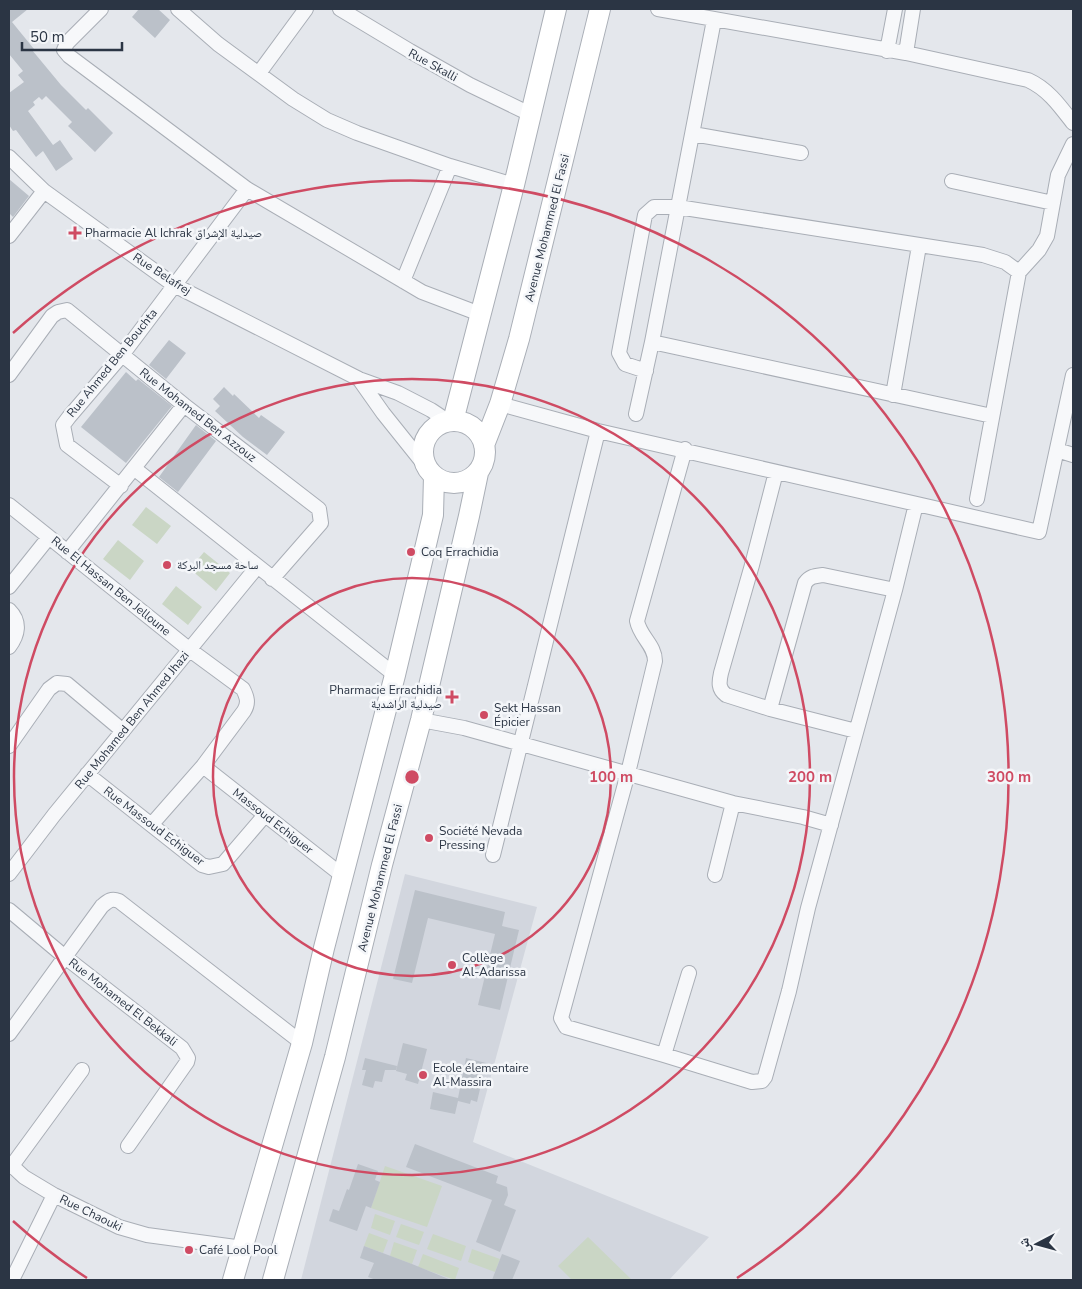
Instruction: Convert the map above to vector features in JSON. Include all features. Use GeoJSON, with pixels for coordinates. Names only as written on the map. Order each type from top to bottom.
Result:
{"type":"FeatureCollection","features":[{"type":"Feature","properties":{"kind":"main road","name":"Avenue Mohammed El Fassi"},"geometry":{"type":"LineString","coordinates":[[273,1280],[335,1057],[382,865],[421,720],[478,472],[483,464],[485,455],[484,445],[500,404],[521,330],[600,9]]}},
{"type":"Feature","properties":{"kind":"main road"},"geometry":{"type":"LineString","coordinates":[[451,421],[514,184],[553,10]]}},
{"type":"Feature","properties":{"kind":"main road"},"geometry":{"type":"LineString","coordinates":[[233,1280],[302,1043],[395,675],[433,515],[431,472],[424,458],[426,439],[440,425],[451,421],[463,423],[473,428],[480,435],[484,445]]}},
{"type":"Feature","properties":{"kind":"main road"},"geometry":{"type":"LineString","coordinates":[[431,472],[445,482],[457,483],[468,480],[478,472]]}},
{"type":"Feature","properties":{"kind":"street"},"geometry":{"type":"LineString","coordinates":[[101,9],[67,43],[64,50],[66,53],[246,189],[422,292],[480,314]]}},
{"type":"Feature","properties":{"kind":"street"},"geometry":{"type":"LineString","coordinates":[[178,9],[218,44],[293,99],[327,120],[357,133],[450,166],[514,184]]}},
{"type":"Feature","properties":{"kind":"street"},"geometry":{"type":"LineString","coordinates":[[259,73],[306,9]]}},
{"type":"Feature","properties":{"kind":"street","name":"Rue Skalli"},"geometry":{"type":"LineString","coordinates":[[340,9],[461,80],[530,114]]}},
{"type":"Feature","properties":{"kind":"street"},"geometry":{"type":"LineString","coordinates":[[658,9],[906,53],[1028,80],[1038,84],[1073,123]]}},
{"type":"Feature","properties":{"kind":"street"},"geometry":{"type":"LineString","coordinates":[[887,51],[895,9]]}},
{"type":"Feature","properties":{"kind":"street"},"geometry":{"type":"LineString","coordinates":[[906,53],[913,9]]}},
{"type":"Feature","properties":{"kind":"street"},"geometry":{"type":"LineString","coordinates":[[636,414],[652,342],[714,20]]}},
{"type":"Feature","properties":{"kind":"street"},"geometry":{"type":"LineString","coordinates":[[693,134],[800,153]]}},
{"type":"Feature","properties":{"kind":"street"},"geometry":{"type":"LineString","coordinates":[[977,499],[1019,272],[1039,250],[1048,236],[1058,175],[1073,144]]}},
{"type":"Feature","properties":{"kind":"street","name":"Rue Belafrej"},"geometry":{"type":"LineString","coordinates":[[9,157],[44,191],[174,285],[359,379],[398,393],[451,421]]}},
{"type":"Feature","properties":{"kind":"street"},"geometry":{"type":"LineString","coordinates":[[403,281],[450,166]]}},
{"type":"Feature","properties":{"kind":"street"},"geometry":{"type":"LineString","coordinates":[[952,181],[1053,203]]}},
{"type":"Feature","properties":{"kind":"street","name":"Rue Ahmed Ben Bouchta"},"geometry":{"type":"LineString","coordinates":[[121,486],[68,445],[63,425],[68,416],[122,355],[246,189]]}},
{"type":"Feature","properties":{"kind":"street"},"geometry":{"type":"LineString","coordinates":[[9,236],[44,191]]}},
{"type":"Feature","properties":{"kind":"street"},"geometry":{"type":"LineString","coordinates":[[646,371],[625,364],[619,353],[645,215],[654,207],[678,207],[982,255],[1004,262],[1019,272]]}},
{"type":"Feature","properties":{"kind":"street"},"geometry":{"type":"LineString","coordinates":[[893,395],[919,246]]}},
{"type":"Feature","properties":{"kind":"street","name":"Rue Mohamed Ben Azzouz"},"geometry":{"type":"LineString","coordinates":[[9,375],[52,316],[67,310],[184,405],[315,505],[322,523],[272,579]]}},
{"type":"Feature","properties":{"kind":"street"},"geometry":{"type":"LineString","coordinates":[[652,342],[992,416]]}},
{"type":"Feature","properties":{"kind":"street"},"geometry":{"type":"LineString","coordinates":[[500,404],[598,431],[1039,532],[1073,378]]}},
{"type":"Feature","properties":{"kind":"street","name":"Rue Belafrej"},"geometry":{"type":"LineString","coordinates":[[359,379],[382,413],[431,472]]}},
{"type":"Feature","properties":{"kind":"street"},"geometry":{"type":"LineString","coordinates":[[67,552],[135,469],[184,405]]}},
{"type":"Feature","properties":{"kind":"street"},"geometry":{"type":"LineString","coordinates":[[493,855],[598,431]]}},
{"type":"Feature","properties":{"kind":"street"},"geometry":{"type":"LineString","coordinates":[[685,450],[637,621],[642,634],[655,653],[655,661],[628,773],[561,1018],[566,1027],[664,1054],[752,1082],[762,1081],[765,1077],[916,504]]}},
{"type":"Feature","properties":{"kind":"street"},"geometry":{"type":"LineString","coordinates":[[1057,450],[1073,455]]}},
{"type":"Feature","properties":{"kind":"street"},"geometry":{"type":"LineString","coordinates":[[135,469],[395,675]]}},
{"type":"Feature","properties":{"kind":"street"},"geometry":{"type":"LineString","coordinates":[[776,472],[719,683],[721,691],[726,695],[770,709],[856,731]]}},
{"type":"Feature","properties":{"kind":"street","name":"Rue El Hassan Ben Jelloune"},"geometry":{"type":"LineString","coordinates":[[9,505],[190,650],[243,689],[248,705],[203,766]]}},
{"type":"Feature","properties":{"kind":"street"},"geometry":{"type":"LineString","coordinates":[[9,587],[49,537]]}},
{"type":"Feature","properties":{"kind":"street","name":"Rue Mohamed Ben Ahmed Jhazi"},"geometry":{"type":"LineString","coordinates":[[9,874],[87,774],[257,567]]}},
{"type":"Feature","properties":{"kind":"street"},"geometry":{"type":"LineString","coordinates":[[770,709],[805,583],[808,579],[812,576],[823,575],[894,590]]}},
{"type":"Feature","properties":{"kind":"street"},"geometry":{"type":"LineString","coordinates":[[9,610],[17,627],[16,637],[10,646]]}},
{"type":"Feature","properties":{"kind":"street"},"geometry":{"type":"LineString","coordinates":[[9,746],[50,689],[57,684],[67,684],[123,731]]}},
{"type":"Feature","properties":{"kind":"street"},"geometry":{"type":"LineString","coordinates":[[421,720],[464,728],[734,803],[804,816],[831,825]]}},
{"type":"Feature","properties":{"kind":"street"},"geometry":{"type":"LineString","coordinates":[[152,824],[203,766]]}},
{"type":"Feature","properties":{"kind":"street","name":"Massoud Echiguer"},"geometry":{"type":"LineString","coordinates":[[203,766],[343,876]]}},
{"type":"Feature","properties":{"kind":"street","name":"Rue Massoud Echiguer"},"geometry":{"type":"LineString","coordinates":[[87,774],[202,865],[209,867],[223,864],[265,815]]}},
{"type":"Feature","properties":{"kind":"street"},"geometry":{"type":"LineString","coordinates":[[715,875],[734,803]]}},
{"type":"Feature","properties":{"kind":"street","name":"Rue Mohamed El Bekkali"},"geometry":{"type":"LineString","coordinates":[[9,1034],[102,906],[109,900],[114,899],[302,1043]]}},
{"type":"Feature","properties":{"kind":"street","name":"Rue Mohamed El Bekkali"},"geometry":{"type":"LineString","coordinates":[[9,910],[65,957],[182,1048],[188,1058],[128,1146]]}},
{"type":"Feature","properties":{"kind":"street"},"geometry":{"type":"LineString","coordinates":[[664,1054],[689,973]]}},
{"type":"Feature","properties":{"kind":"street"},"geometry":{"type":"LineString","coordinates":[[10,1165],[82,1070]]}},
{"type":"Feature","properties":{"kind":"street","name":"Rue Chaouki"},"geometry":{"type":"LineString","coordinates":[[10,1165],[24,1177],[54,1195],[119,1228],[147,1235],[243,1248]]}},
{"type":"Feature","properties":{"kind":"street"},"geometry":{"type":"LineString","coordinates":[[12,1280],[54,1195]]}},
{"type":"Feature","properties":{"kind":"shaded area"},"geometry":{"type":"Polygon","coordinates":[[[405,874],[537,907],[473,1142],[709,1237],[669,1280],[301,1280],[405,874]]]}},
{"type":"Feature","properties":{"kind":"green space"},"geometry":{"type":"Polygon","coordinates":[[[146,507],[171,526],[157,544],[132,525],[146,507]]]}},
{"type":"Feature","properties":{"kind":"green space"},"geometry":{"type":"Polygon","coordinates":[[[118,540],[144,561],[130,580],[103,559],[118,540]]]}},
{"type":"Feature","properties":{"kind":"green space"},"geometry":{"type":"Polygon","coordinates":[[[204,552],[230,573],[216,591],[190,569],[204,552]]]}},
{"type":"Feature","properties":{"kind":"green space"},"geometry":{"type":"Polygon","coordinates":[[[176,586],[202,607],[188,625],[162,604],[176,586]]]}},
{"type":"Feature","properties":{"kind":"green space"},"geometry":{"type":"Polygon","coordinates":[[[385,1166],[442,1186],[427,1227],[371,1208],[385,1166]]]}},
{"type":"Feature","properties":{"kind":"green space"},"geometry":{"type":"Polygon","coordinates":[[[375,1214],[395,1221],[390,1235],[371,1228],[375,1214]]]}},
{"type":"Feature","properties":{"kind":"green space"},"geometry":{"type":"Polygon","coordinates":[[[401,1224],[424,1232],[419,1245],[396,1237],[401,1224]]]}},
{"type":"Feature","properties":{"kind":"green space"},"geometry":{"type":"Polygon","coordinates":[[[369,1233],[388,1240],[383,1253],[364,1246],[369,1233]]]}},
{"type":"Feature","properties":{"kind":"green space"},"geometry":{"type":"Polygon","coordinates":[[[433,1234],[466,1246],[461,1261],[427,1249],[433,1234]]]}},
{"type":"Feature","properties":{"kind":"green space"},"geometry":{"type":"Polygon","coordinates":[[[588,1237],[632,1280],[572,1280],[558,1266],[588,1237]]]}},
{"type":"Feature","properties":{"kind":"green space"},"geometry":{"type":"Polygon","coordinates":[[[394,1242],[417,1250],[412,1264],[390,1256],[394,1242]]]}},
{"type":"Feature","properties":{"kind":"green space"},"geometry":{"type":"Polygon","coordinates":[[[472,1249],[500,1259],[495,1272],[468,1262],[472,1249]]]}},
{"type":"Feature","properties":{"kind":"green space"},"geometry":{"type":"Polygon","coordinates":[[[423,1254],[459,1268],[455,1280],[418,1267],[423,1254]]]}},
{"type":"Feature","properties":{"kind":"building"},"geometry":{"type":"Polygon","coordinates":[[[9,9],[28,9],[12,22],[61,85],[113,133],[95,152],[68,126],[72,122],[46,96],[42,100],[39,97],[33,102],[35,105],[28,111],[53,145],[60,140],[73,159],[56,171],[43,151],[36,157],[16,130],[13,131],[9,125],[9,93],[24,82],[18,75],[23,71],[9,54],[9,9]]]}},
{"type":"Feature","properties":{"kind":"building"},"geometry":{"type":"Polygon","coordinates":[[[139,9],[158,9],[170,20],[155,38],[132,17],[139,9]]]}},
{"type":"Feature","properties":{"kind":"building"},"geometry":{"type":"Polygon","coordinates":[[[9,179],[29,196],[13,217],[9,213],[9,179]]]}},
{"type":"Feature","properties":{"kind":"building"},"geometry":{"type":"Polygon","coordinates":[[[169,340],[186,353],[166,379],[149,365],[169,340]]]}},
{"type":"Feature","properties":{"kind":"building"},"geometry":{"type":"Polygon","coordinates":[[[126,372],[136,381],[138,379],[172,406],[126,463],[81,427],[126,372]]]}},
{"type":"Feature","properties":{"kind":"building"},"geometry":{"type":"Polygon","coordinates":[[[224,387],[259,418],[261,415],[285,432],[267,455],[243,437],[215,411],[220,406],[213,399],[224,387]]]}},
{"type":"Feature","properties":{"kind":"building"},"geometry":{"type":"Polygon","coordinates":[[[196,425],[216,441],[178,492],[159,477],[196,425]]]}},
{"type":"Feature","properties":{"kind":"building"},"geometry":{"type":"Polygon","coordinates":[[[415,890],[505,912],[502,926],[519,930],[500,1010],[478,1005],[495,934],[428,918],[412,983],[393,979],[415,890]]]}},
{"type":"Feature","properties":{"kind":"building"},"geometry":{"type":"Polygon","coordinates":[[[403,1043],[427,1049],[418,1084],[405,1080],[407,1074],[396,1071],[403,1043]]]}},
{"type":"Feature","properties":{"kind":"building"},"geometry":{"type":"Polygon","coordinates":[[[365,1058],[397,1066],[396,1070],[385,1070],[382,1082],[375,1081],[373,1088],[362,1085],[366,1070],[362,1070],[365,1058]]]}},
{"type":"Feature","properties":{"kind":"building"},"geometry":{"type":"Polygon","coordinates":[[[466,1058],[486,1063],[477,1102],[471,1100],[470,1104],[458,1101],[455,1114],[430,1109],[433,1092],[458,1098],[466,1058]]]}},
{"type":"Feature","properties":{"kind":"building"},"geometry":{"type":"Polygon","coordinates":[[[415,1144],[498,1176],[496,1183],[507,1187],[508,1195],[504,1205],[516,1210],[500,1252],[476,1242],[492,1200],[406,1167],[415,1144]]]}},
{"type":"Feature","properties":{"kind":"building"},"geometry":{"type":"Polygon","coordinates":[[[358,1164],[378,1171],[375,1180],[380,1182],[371,1208],[366,1206],[357,1231],[329,1221],[333,1209],[339,1211],[358,1164]]]}},
{"type":"Feature","properties":{"kind":"building"},"geometry":{"type":"Polygon","coordinates":[[[364,1246],[451,1280],[376,1280],[368,1277],[374,1263],[360,1258],[364,1246]]]}},
{"type":"Feature","properties":{"kind":"building"},"geometry":{"type":"Polygon","coordinates":[[[502,1254],[520,1261],[512,1280],[492,1280],[502,1254]]]}},
{"type":"Feature","properties":{"kind":"place","name":"Pharmacie Al Ichrak صيدلية الإشراق"},"geometry":{"type":"Point","coordinates":[75,233]}},
{"type":"Feature","properties":{"kind":"place","name":"Coq Errachidia"},"geometry":{"type":"Point","coordinates":[411,552]}},
{"type":"Feature","properties":{"kind":"place","name":"ساحة مسجد البركة"},"geometry":{"type":"Point","coordinates":[167,565]}},
{"type":"Feature","properties":{"kind":"place","name":"Pharmacie Errachidia صيدلية الراشدية"},"geometry":{"type":"Point","coordinates":[452,697]}},
{"type":"Feature","properties":{"kind":"place","name":"Sekt Hassan Épicier"},"geometry":{"type":"Point","coordinates":[484,715]}},
{"type":"Feature","properties":{"kind":"place","name":"Société Nevada Pressing"},"geometry":{"type":"Point","coordinates":[429,838]}},
{"type":"Feature","properties":{"kind":"place","name":"Collège Al-Adarissa"},"geometry":{"type":"Point","coordinates":[452,965]}},
{"type":"Feature","properties":{"kind":"place","name":"Ecole élementaire Al-Massira"},"geometry":{"type":"Point","coordinates":[423,1075]}},
{"type":"Feature","properties":{"kind":"place","name":"Café Lool Pool"},"geometry":{"type":"Point","coordinates":[189,1250]}}]}
